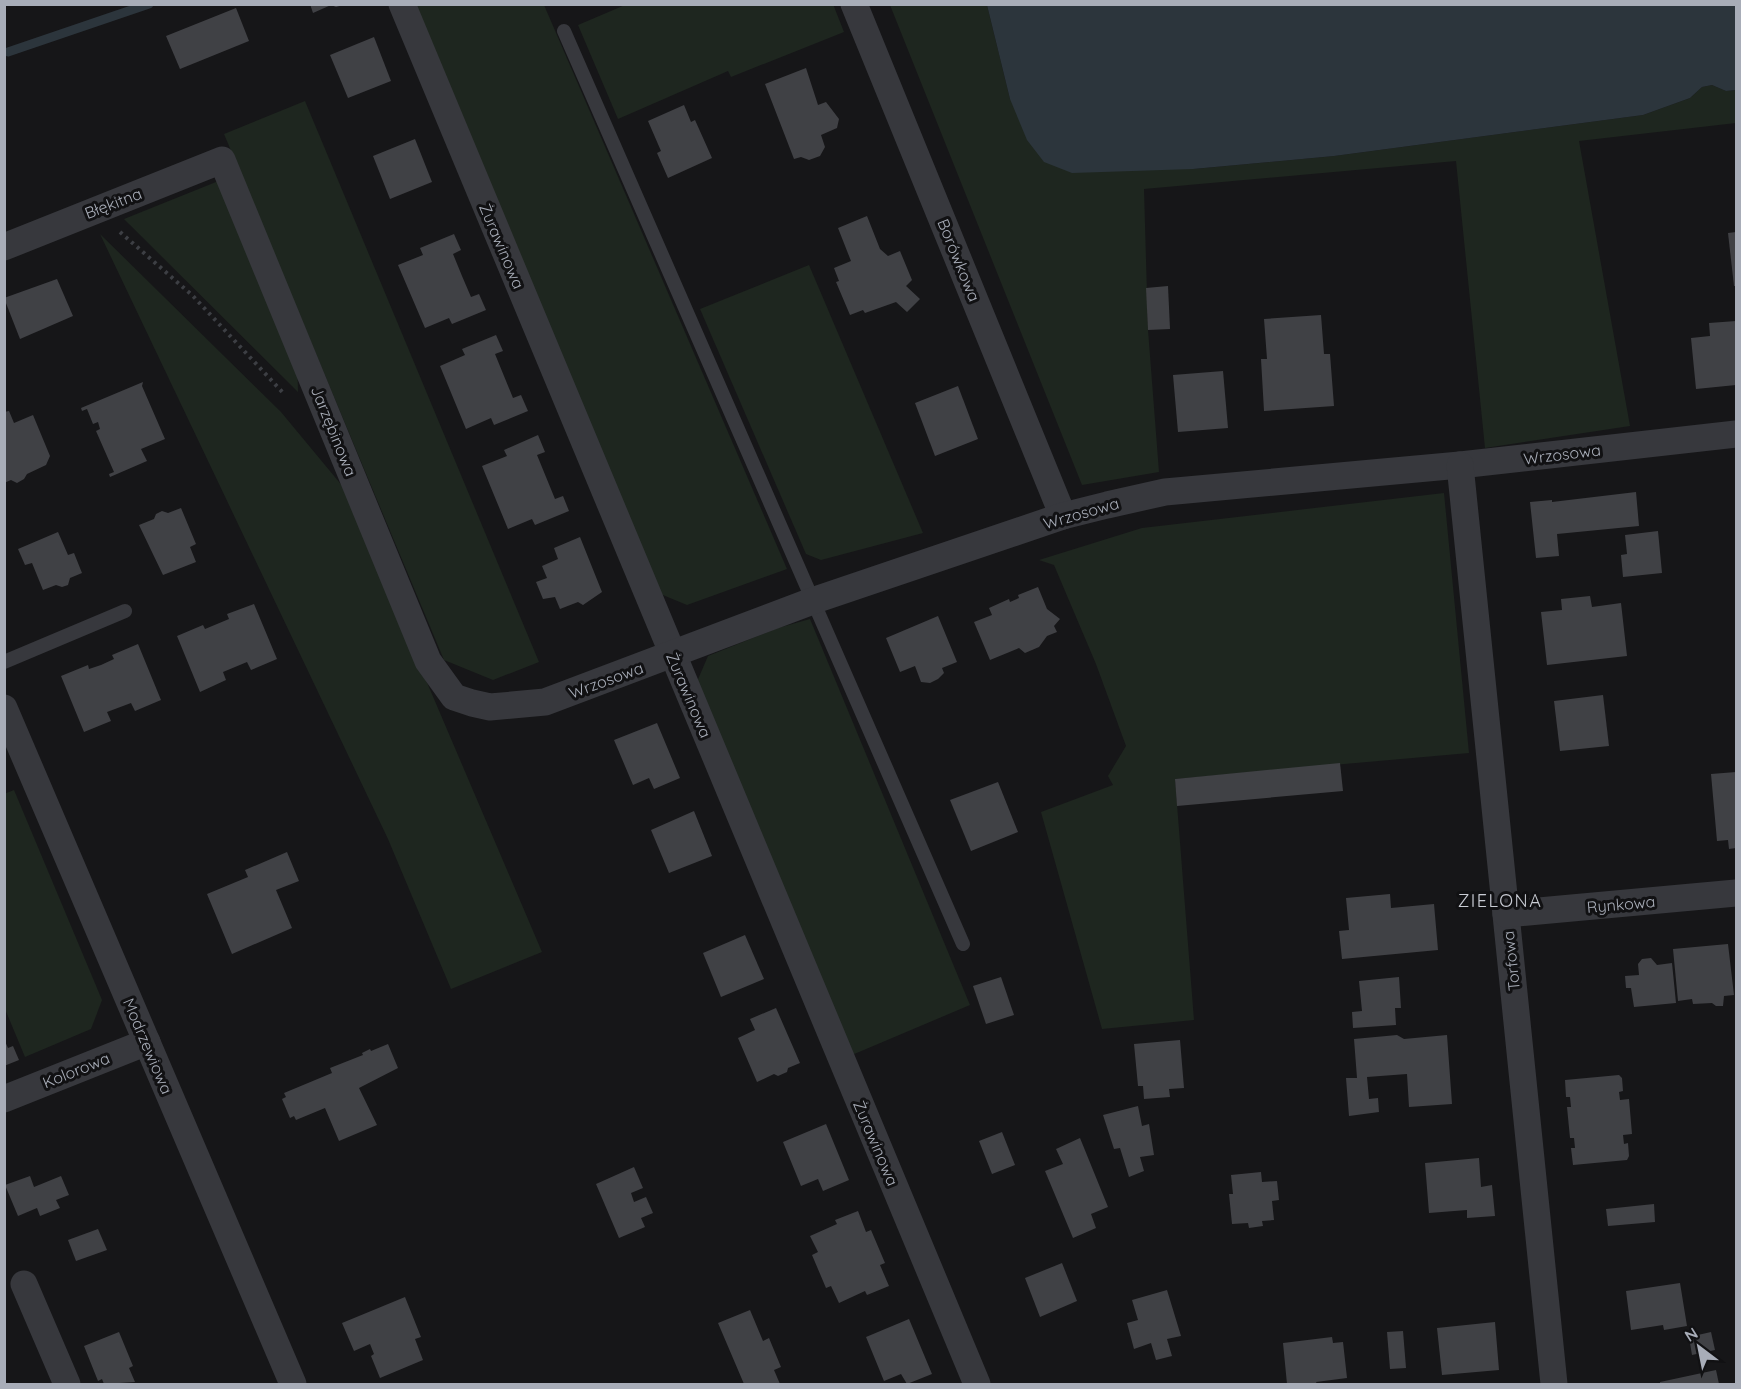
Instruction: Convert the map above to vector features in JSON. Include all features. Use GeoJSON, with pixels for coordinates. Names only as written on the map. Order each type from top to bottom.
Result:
{"type":"FeatureCollection","features":[{"type":"Feature","properties":{"kind":"street","name":"Żurawinowa"},"geometry":{"type":"LineString","coordinates":[[402,4],[977,1384]]}},
{"type":"Feature","properties":{"kind":"street","name":"Borówkowa"},"geometry":{"type":"LineString","coordinates":[[854,4],[1063,516]]}},
{"type":"Feature","properties":{"kind":"street","name":"Błękitna"},"geometry":{"type":"LineString","coordinates":[[4,247],[222,160]]}},
{"type":"Feature","properties":{"kind":"street","name":"Jarzębinowa"},"geometry":{"type":"LineString","coordinates":[[222,160],[428,661],[454,696]]}},
{"type":"Feature","properties":{"kind":"street","name":"Wrzosowa"},"geometry":{"type":"LineString","coordinates":[[454,696],[490,707],[545,702],[672,656],[815,600],[1063,516],[1165,492],[1460,465],[1737,434]]}},
{"type":"Feature","properties":{"kind":"street","name":"Torfowa"},"geometry":{"type":"LineString","coordinates":[[1460,465],[1554,1384]]}},
{"type":"Feature","properties":{"kind":"street","name":"Modrzewiowa"},"geometry":{"type":"LineString","coordinates":[[4,708],[293,1384]]}},
{"type":"Feature","properties":{"kind":"street","name":"Rynkowa"},"geometry":{"type":"LineString","coordinates":[[1506,914],[1737,893]]}},
{"type":"Feature","properties":{"kind":"street","name":"Kolorowa"},"geometry":{"type":"LineString","coordinates":[[4,1099],[147,1042]]}},
{"type":"Feature","properties":{"kind":"street"},"geometry":{"type":"LineString","coordinates":[[24,1284],[67,1384]]}},
{"type":"Feature","properties":{"kind":"lane"},"geometry":{"type":"LineString","coordinates":[[564,31],[815,600],[963,944]]}},
{"type":"Feature","properties":{"kind":"lane"},"geometry":{"type":"LineString","coordinates":[[4,662],[126,611]]}},
{"type":"Feature","properties":{"kind":"path"},"geometry":{"type":"LineString","coordinates":[[95,209],[193,296],[290,400]]}},
{"type":"Feature","properties":{"kind":"shaded area"},"geometry":{"type":"Polygon","coordinates":[[[833,4],[844,32],[731,77],[728,71],[618,119],[578,25],[625,5],[833,4]]]}},
{"type":"Feature","properties":{"kind":"shaded area"},"geometry":{"type":"Polygon","coordinates":[[[416,5],[544,5],[787,569],[687,605],[658,593],[416,5]]]}},
{"type":"Feature","properties":{"kind":"shaded area"},"geometry":{"type":"Polygon","coordinates":[[[890,5],[987,5],[1010,99],[1193,169],[1334,156],[1643,115],[1690,98],[1702,87],[1712,85],[1726,91],[1736,90],[1736,123],[1579,141],[1630,426],[1485,448],[1456,161],[1144,189],[1148,330],[1159,472],[1082,485],[890,5]]]}},
{"type":"Feature","properties":{"kind":"shaded area"},"geometry":{"type":"Polygon","coordinates":[[[987,5],[1736,5],[1736,90],[1726,91],[1712,85],[1702,87],[1690,98],[1643,115],[1334,156],[1193,169],[1072,173],[1044,162],[1027,140],[1010,99],[987,5]]]}},
{"type":"Feature","properties":{"kind":"shaded area"},"geometry":{"type":"Polygon","coordinates":[[[305,101],[539,662],[493,680],[444,660],[224,134],[305,101]]]}},
{"type":"Feature","properties":{"kind":"shaded area"},"geometry":{"type":"Polygon","coordinates":[[[221,180],[297,355],[298,392],[124,219],[221,180]]]}},
{"type":"Feature","properties":{"kind":"shaded area"},"geometry":{"type":"Polygon","coordinates":[[[100,234],[281,412],[344,488],[542,952],[451,989],[388,839],[100,234]]]}},
{"type":"Feature","properties":{"kind":"shaded area"},"geometry":{"type":"Polygon","coordinates":[[[809,265],[923,533],[821,560],[806,554],[700,309],[809,265]]]}},
{"type":"Feature","properties":{"kind":"shaded area"},"geometry":{"type":"Polygon","coordinates":[[[1444,493],[1469,753],[1175,779],[1194,1020],[1102,1029],[1041,812],[1113,785],[1108,776],[1126,746],[1096,664],[1054,565],[1039,560],[1142,528],[1444,493]]]}},
{"type":"Feature","properties":{"kind":"shaded area"},"geometry":{"type":"Polygon","coordinates":[[[810,619],[970,1005],[852,1055],[696,684],[708,656],[778,628],[810,619]]]}},
{"type":"Feature","properties":{"kind":"shaded area"},"geometry":{"type":"Polygon","coordinates":[[[14,790],[102,1000],[91,1029],[25,1057],[5,1009],[4,794],[14,790]]]}},
{"type":"Feature","properties":{"kind":"building"},"geometry":{"type":"Polygon","coordinates":[[[310,4],[343,5],[336,7],[331,5],[313,13],[310,4]]]}},
{"type":"Feature","properties":{"kind":"building"},"geometry":{"type":"Polygon","coordinates":[[[236,8],[249,41],[180,69],[166,36],[236,8]]]}},
{"type":"Feature","properties":{"kind":"building"},"geometry":{"type":"Polygon","coordinates":[[[374,37],[391,81],[348,98],[330,55],[374,37]]]}},
{"type":"Feature","properties":{"kind":"building"},"geometry":{"type":"Polygon","coordinates":[[[806,68],[818,105],[826,102],[839,119],[837,128],[821,135],[825,147],[820,156],[809,160],[801,157],[794,159],[765,84],[806,68]]]}},
{"type":"Feature","properties":{"kind":"building"},"geometry":{"type":"Polygon","coordinates":[[[684,105],[691,122],[695,120],[712,158],[668,178],[657,153],[661,151],[648,121],[684,105]]]}},
{"type":"Feature","properties":{"kind":"building"},"geometry":{"type":"Polygon","coordinates":[[[415,139],[432,182],[390,199],[373,156],[415,139]]]}},
{"type":"Feature","properties":{"kind":"building"},"geometry":{"type":"Polygon","coordinates":[[[867,216],[880,249],[888,256],[900,251],[912,280],[906,286],[920,299],[907,312],[896,302],[865,313],[863,310],[850,315],[836,282],[839,281],[834,268],[851,261],[838,228],[867,216]]]}},
{"type":"Feature","properties":{"kind":"building"},"geometry":{"type":"Polygon","coordinates":[[[1736,232],[1736,286],[1734,286],[1728,233],[1736,232]]]}},
{"type":"Feature","properties":{"kind":"building"},"geometry":{"type":"Polygon","coordinates":[[[454,234],[461,250],[453,254],[462,276],[471,297],[479,294],[486,310],[452,324],[449,318],[425,328],[398,265],[423,255],[420,248],[454,234]]]}},
{"type":"Feature","properties":{"kind":"building"},"geometry":{"type":"Polygon","coordinates":[[[57,279],[73,316],[20,339],[4,298],[57,279]]]}},
{"type":"Feature","properties":{"kind":"building"},"geometry":{"type":"Polygon","coordinates":[[[1168,286],[1170,329],[1148,330],[1146,288],[1168,286]]]}},
{"type":"Feature","properties":{"kind":"building"},"geometry":{"type":"Polygon","coordinates":[[[1321,315],[1324,354],[1330,354],[1334,406],[1264,411],[1261,359],[1267,359],[1264,319],[1321,315]]]}},
{"type":"Feature","properties":{"kind":"building"},"geometry":{"type":"Polygon","coordinates":[[[1736,321],[1736,385],[1696,389],[1691,338],[1710,336],[1709,323],[1736,321]]]}},
{"type":"Feature","properties":{"kind":"building"},"geometry":{"type":"Polygon","coordinates":[[[496,335],[503,351],[495,354],[513,398],[521,395],[528,411],[494,425],[491,418],[466,429],[440,366],[465,355],[462,349],[496,335]]]}},
{"type":"Feature","properties":{"kind":"building"},"geometry":{"type":"Polygon","coordinates":[[[1223,371],[1228,428],[1178,432],[1173,375],[1223,371]]]}},
{"type":"Feature","properties":{"kind":"building"},"geometry":{"type":"Polygon","coordinates":[[[143,382],[142,386],[165,439],[141,449],[147,461],[110,477],[109,474],[114,472],[96,431],[100,429],[98,422],[93,424],[87,409],[82,411],[81,408],[143,382]]]}},
{"type":"Feature","properties":{"kind":"building"},"geometry":{"type":"Polygon","coordinates":[[[958,386],[978,439],[935,456],[915,403],[958,386]]]}},
{"type":"Feature","properties":{"kind":"building"},"geometry":{"type":"Polygon","coordinates":[[[9,411],[14,423],[33,415],[50,456],[46,465],[27,474],[17,483],[11,480],[4,483],[4,412],[9,411]]]}},
{"type":"Feature","properties":{"kind":"building"},"geometry":{"type":"Polygon","coordinates":[[[538,435],[545,452],[537,455],[555,499],[563,496],[569,511],[535,525],[532,519],[508,529],[482,466],[507,456],[504,450],[538,435]]]}},
{"type":"Feature","properties":{"kind":"building"},"geometry":{"type":"Polygon","coordinates":[[[1636,492],[1639,526],[1557,534],[1559,556],[1536,558],[1530,502],[1552,500],[1552,502],[1636,492]]]}},
{"type":"Feature","properties":{"kind":"building"},"geometry":{"type":"Polygon","coordinates":[[[181,508],[196,544],[190,547],[196,562],[163,575],[139,525],[154,519],[156,514],[162,511],[168,513],[181,508]]]}},
{"type":"Feature","properties":{"kind":"building"},"geometry":{"type":"Polygon","coordinates":[[[1658,531],[1662,573],[1623,577],[1621,555],[1627,554],[1625,535],[1658,531]]]}},
{"type":"Feature","properties":{"kind":"building"},"geometry":{"type":"Polygon","coordinates":[[[58,532],[68,555],[74,553],[82,573],[70,578],[68,585],[62,587],[56,585],[43,590],[32,563],[25,565],[18,549],[58,532]]]}},
{"type":"Feature","properties":{"kind":"building"},"geometry":{"type":"Polygon","coordinates":[[[580,537],[602,592],[583,605],[578,602],[560,609],[555,597],[543,599],[536,582],[547,578],[542,566],[558,559],[554,548],[580,537]]]}},
{"type":"Feature","properties":{"kind":"building"},"geometry":{"type":"Polygon","coordinates":[[[1038,587],[1047,609],[1060,619],[1054,626],[1057,632],[1047,636],[1039,647],[1025,653],[1019,648],[990,660],[974,622],[992,615],[989,608],[1009,599],[1010,602],[1019,598],[1018,595],[1038,587]]]}},
{"type":"Feature","properties":{"kind":"building"},"geometry":{"type":"Polygon","coordinates":[[[1590,596],[1592,607],[1621,603],[1627,656],[1547,665],[1541,612],[1562,610],[1561,599],[1590,596]]]}},
{"type":"Feature","properties":{"kind":"building"},"geometry":{"type":"Polygon","coordinates":[[[254,604],[277,659],[251,670],[247,662],[223,672],[226,680],[200,692],[177,636],[203,625],[205,629],[229,619],[227,614],[254,604]]]}},
{"type":"Feature","properties":{"kind":"building"},"geometry":{"type":"Polygon","coordinates":[[[938,616],[957,662],[942,668],[944,673],[938,679],[930,683],[921,682],[915,666],[900,672],[886,638],[938,616]]]}},
{"type":"Feature","properties":{"kind":"building"},"geometry":{"type":"Polygon","coordinates":[[[138,644],[161,700],[135,711],[131,703],[107,712],[111,721],[84,732],[61,676],[88,665],[89,669],[101,665],[114,659],[112,655],[138,644]]]}},
{"type":"Feature","properties":{"kind":"building"},"geometry":{"type":"Polygon","coordinates":[[[1603,695],[1609,746],[1560,751],[1554,701],[1603,695]]]}},
{"type":"Feature","properties":{"kind":"building"},"geometry":{"type":"Polygon","coordinates":[[[657,723],[680,778],[654,789],[649,778],[633,785],[614,740],[657,723]]]}},
{"type":"Feature","properties":{"kind":"building"},"geometry":{"type":"Polygon","coordinates":[[[1340,763],[1343,791],[1177,806],[1175,779],[1340,763]]]}},
{"type":"Feature","properties":{"kind":"building"},"geometry":{"type":"Polygon","coordinates":[[[1736,772],[1736,848],[1729,849],[1728,840],[1717,841],[1711,774],[1736,772]]]}},
{"type":"Feature","properties":{"kind":"building"},"geometry":{"type":"Polygon","coordinates":[[[998,782],[1018,832],[971,851],[950,800],[998,782]]]}},
{"type":"Feature","properties":{"kind":"building"},"geometry":{"type":"Polygon","coordinates":[[[694,811],[712,856],[669,873],[651,830],[694,811]]]}},
{"type":"Feature","properties":{"kind":"building"},"geometry":{"type":"Polygon","coordinates":[[[287,852],[299,881],[276,890],[292,928],[232,954],[207,894],[248,877],[245,870],[287,852]]]}},
{"type":"Feature","properties":{"kind":"building"},"geometry":{"type":"Polygon","coordinates":[[[1390,894],[1391,908],[1434,904],[1438,950],[1342,959],[1339,931],[1349,930],[1346,898],[1390,894]]]}},
{"type":"Feature","properties":{"kind":"building"},"geometry":{"type":"Polygon","coordinates":[[[745,935],[764,979],[721,997],[703,953],[745,935]]]}},
{"type":"Feature","properties":{"kind":"building"},"geometry":{"type":"Polygon","coordinates":[[[1728,944],[1734,995],[1724,996],[1723,1006],[1716,1006],[1712,1003],[1693,1004],[1692,999],[1678,1001],[1673,949],[1728,944]]]}},
{"type":"Feature","properties":{"kind":"building"},"geometry":{"type":"Polygon","coordinates":[[[1651,958],[1657,965],[1672,963],[1676,1003],[1634,1007],[1631,988],[1626,988],[1625,976],[1639,975],[1638,964],[1642,959],[1651,958]]]}},
{"type":"Feature","properties":{"kind":"building"},"geometry":{"type":"Polygon","coordinates":[[[1001,977],[1014,1015],[986,1024],[973,986],[1001,977]]]}},
{"type":"Feature","properties":{"kind":"building"},"geometry":{"type":"Polygon","coordinates":[[[1399,977],[1401,1008],[1395,1008],[1396,1025],[1353,1028],[1352,1012],[1362,1011],[1359,981],[1399,977]]]}},
{"type":"Feature","properties":{"kind":"building"},"geometry":{"type":"Polygon","coordinates":[[[776,1008],[800,1063],[788,1068],[787,1072],[778,1076],[774,1074],[757,1082],[738,1038],[755,1030],[750,1019],[776,1008]]]}},
{"type":"Feature","properties":{"kind":"building"},"geometry":{"type":"Polygon","coordinates":[[[1397,1035],[1404,1039],[1447,1035],[1452,1104],[1409,1107],[1407,1074],[1367,1077],[1369,1099],[1378,1098],[1379,1112],[1349,1116],[1346,1078],[1357,1078],[1354,1039],[1397,1035]]]}},
{"type":"Feature","properties":{"kind":"building"},"geometry":{"type":"Polygon","coordinates":[[[4,1039],[8,1048],[13,1046],[19,1060],[4,1066],[4,1039]]]}},
{"type":"Feature","properties":{"kind":"building"},"geometry":{"type":"Polygon","coordinates":[[[1180,1040],[1184,1088],[1169,1089],[1170,1097],[1144,1099],[1143,1086],[1138,1086],[1134,1044],[1180,1040]]]}},
{"type":"Feature","properties":{"kind":"building"},"geometry":{"type":"Polygon","coordinates":[[[388,1044],[398,1068],[359,1088],[377,1125],[339,1141],[325,1108],[296,1120],[294,1116],[290,1118],[282,1099],[286,1097],[284,1093],[332,1073],[330,1068],[363,1055],[362,1053],[370,1049],[371,1051],[388,1044]]]}},
{"type":"Feature","properties":{"kind":"building"},"geometry":{"type":"Polygon","coordinates":[[[1619,1075],[1622,1078],[1623,1091],[1619,1092],[1620,1100],[1629,1099],[1632,1134],[1623,1135],[1624,1144],[1628,1143],[1627,1160],[1573,1165],[1571,1148],[1575,1148],[1574,1138],[1570,1138],[1567,1107],[1571,1107],[1570,1097],[1566,1097],[1565,1080],[1619,1075]]]}},
{"type":"Feature","properties":{"kind":"building"},"geometry":{"type":"Polygon","coordinates":[[[1138,1106],[1142,1126],[1149,1124],[1154,1155],[1140,1157],[1144,1171],[1129,1177],[1120,1148],[1114,1149],[1103,1115],[1138,1106]]]}},
{"type":"Feature","properties":{"kind":"building"},"geometry":{"type":"Polygon","coordinates":[[[826,1124],[849,1180],[823,1191],[818,1179],[801,1186],[783,1142],[826,1124]]]}},
{"type":"Feature","properties":{"kind":"building"},"geometry":{"type":"Polygon","coordinates":[[[1002,1132],[1015,1165],[992,1174],[979,1141],[1002,1132]]]}},
{"type":"Feature","properties":{"kind":"building"},"geometry":{"type":"Polygon","coordinates":[[[1080,1138],[1108,1207],[1091,1214],[1096,1228],[1073,1238],[1045,1171],[1063,1164],[1056,1149],[1080,1138]]]}},
{"type":"Feature","properties":{"kind":"building"},"geometry":{"type":"Polygon","coordinates":[[[1479,1158],[1481,1187],[1492,1185],[1495,1216],[1467,1218],[1467,1210],[1429,1213],[1425,1163],[1479,1158]]]}},
{"type":"Feature","properties":{"kind":"building"},"geometry":{"type":"Polygon","coordinates":[[[634,1167],[643,1188],[631,1193],[634,1202],[646,1197],[653,1213],[641,1218],[645,1227],[619,1238],[596,1184],[634,1167]]]}},
{"type":"Feature","properties":{"kind":"building"},"geometry":{"type":"Polygon","coordinates":[[[1261,1172],[1262,1182],[1277,1181],[1279,1200],[1272,1201],[1274,1220],[1262,1221],[1263,1226],[1249,1228],[1248,1223],[1232,1224],[1229,1194],[1233,1194],[1231,1175],[1261,1172]]]}},
{"type":"Feature","properties":{"kind":"building"},"geometry":{"type":"Polygon","coordinates":[[[30,1176],[34,1187],[61,1176],[69,1195],[56,1200],[60,1208],[40,1216],[37,1208],[18,1216],[5,1185],[30,1176]]]}},
{"type":"Feature","properties":{"kind":"building"},"geometry":{"type":"Polygon","coordinates":[[[1654,1204],[1655,1222],[1608,1226],[1606,1209],[1654,1204]]]}},
{"type":"Feature","properties":{"kind":"building"},"geometry":{"type":"Polygon","coordinates":[[[858,1211],[866,1232],[871,1230],[885,1263],[880,1265],[889,1286],[867,1295],[865,1291],[839,1303],[831,1286],[826,1288],[812,1255],[818,1252],[810,1236],[837,1224],[835,1220],[858,1211]]]}},
{"type":"Feature","properties":{"kind":"building"},"geometry":{"type":"Polygon","coordinates":[[[98,1229],[107,1250],[76,1261],[68,1240],[98,1229]]]}},
{"type":"Feature","properties":{"kind":"building"},"geometry":{"type":"Polygon","coordinates":[[[1062,1263],[1077,1301],[1040,1317],[1025,1278],[1062,1263]]]}},
{"type":"Feature","properties":{"kind":"building"},"geometry":{"type":"Polygon","coordinates":[[[1680,1283],[1687,1326],[1664,1330],[1663,1325],[1631,1330],[1626,1291],[1680,1283]]]}},
{"type":"Feature","properties":{"kind":"building"},"geometry":{"type":"Polygon","coordinates":[[[1167,1290],[1181,1336],[1167,1339],[1172,1356],[1156,1360],[1151,1343],[1134,1349],[1127,1323],[1138,1320],[1132,1300],[1167,1290]]]}},
{"type":"Feature","properties":{"kind":"building"},"geometry":{"type":"Polygon","coordinates":[[[405,1297],[421,1337],[415,1339],[423,1360],[380,1378],[371,1356],[374,1354],[370,1344],[354,1351],[342,1323],[405,1297]]]}},
{"type":"Feature","properties":{"kind":"building"},"geometry":{"type":"Polygon","coordinates":[[[750,1310],[763,1341],[769,1338],[781,1367],[774,1370],[780,1384],[744,1384],[718,1323],[750,1310]]]}},
{"type":"Feature","properties":{"kind":"building"},"geometry":{"type":"Polygon","coordinates":[[[909,1319],[932,1374],[907,1384],[901,1374],[884,1381],[866,1337],[909,1319]]]}},
{"type":"Feature","properties":{"kind":"building"},"geometry":{"type":"Polygon","coordinates":[[[1495,1322],[1499,1370],[1442,1375],[1437,1328],[1495,1322]]]}},
{"type":"Feature","properties":{"kind":"building"},"geometry":{"type":"Polygon","coordinates":[[[1403,1331],[1406,1368],[1390,1369],[1387,1332],[1403,1331]]]}},
{"type":"Feature","properties":{"kind":"building"},"geometry":{"type":"Polygon","coordinates":[[[119,1332],[133,1366],[129,1368],[135,1382],[104,1384],[102,1379],[98,1381],[84,1346],[119,1332]]]}},
{"type":"Feature","properties":{"kind":"building"},"geometry":{"type":"Polygon","coordinates":[[[1711,1332],[1715,1350],[1692,1355],[1689,1337],[1711,1332]]]}},
{"type":"Feature","properties":{"kind":"building"},"geometry":{"type":"Polygon","coordinates":[[[1332,1337],[1333,1343],[1343,1342],[1347,1378],[1316,1382],[1317,1384],[1287,1384],[1283,1343],[1332,1337]]]}},
{"type":"Feature","properties":{"kind":"building"},"geometry":{"type":"Polygon","coordinates":[[[1716,1370],[1719,1384],[1660,1384],[1660,1382],[1716,1370]]]}},
{"type":"Feature","properties":{"kind":"waterway"},"geometry":{"type":"LineString","coordinates":[[8,52],[149,4]]}},
{"type":"Feature","properties":{"kind":"district","name":"ZIELONA"},"geometry":{"type":"Point","coordinates":[1500,901]}}]}
